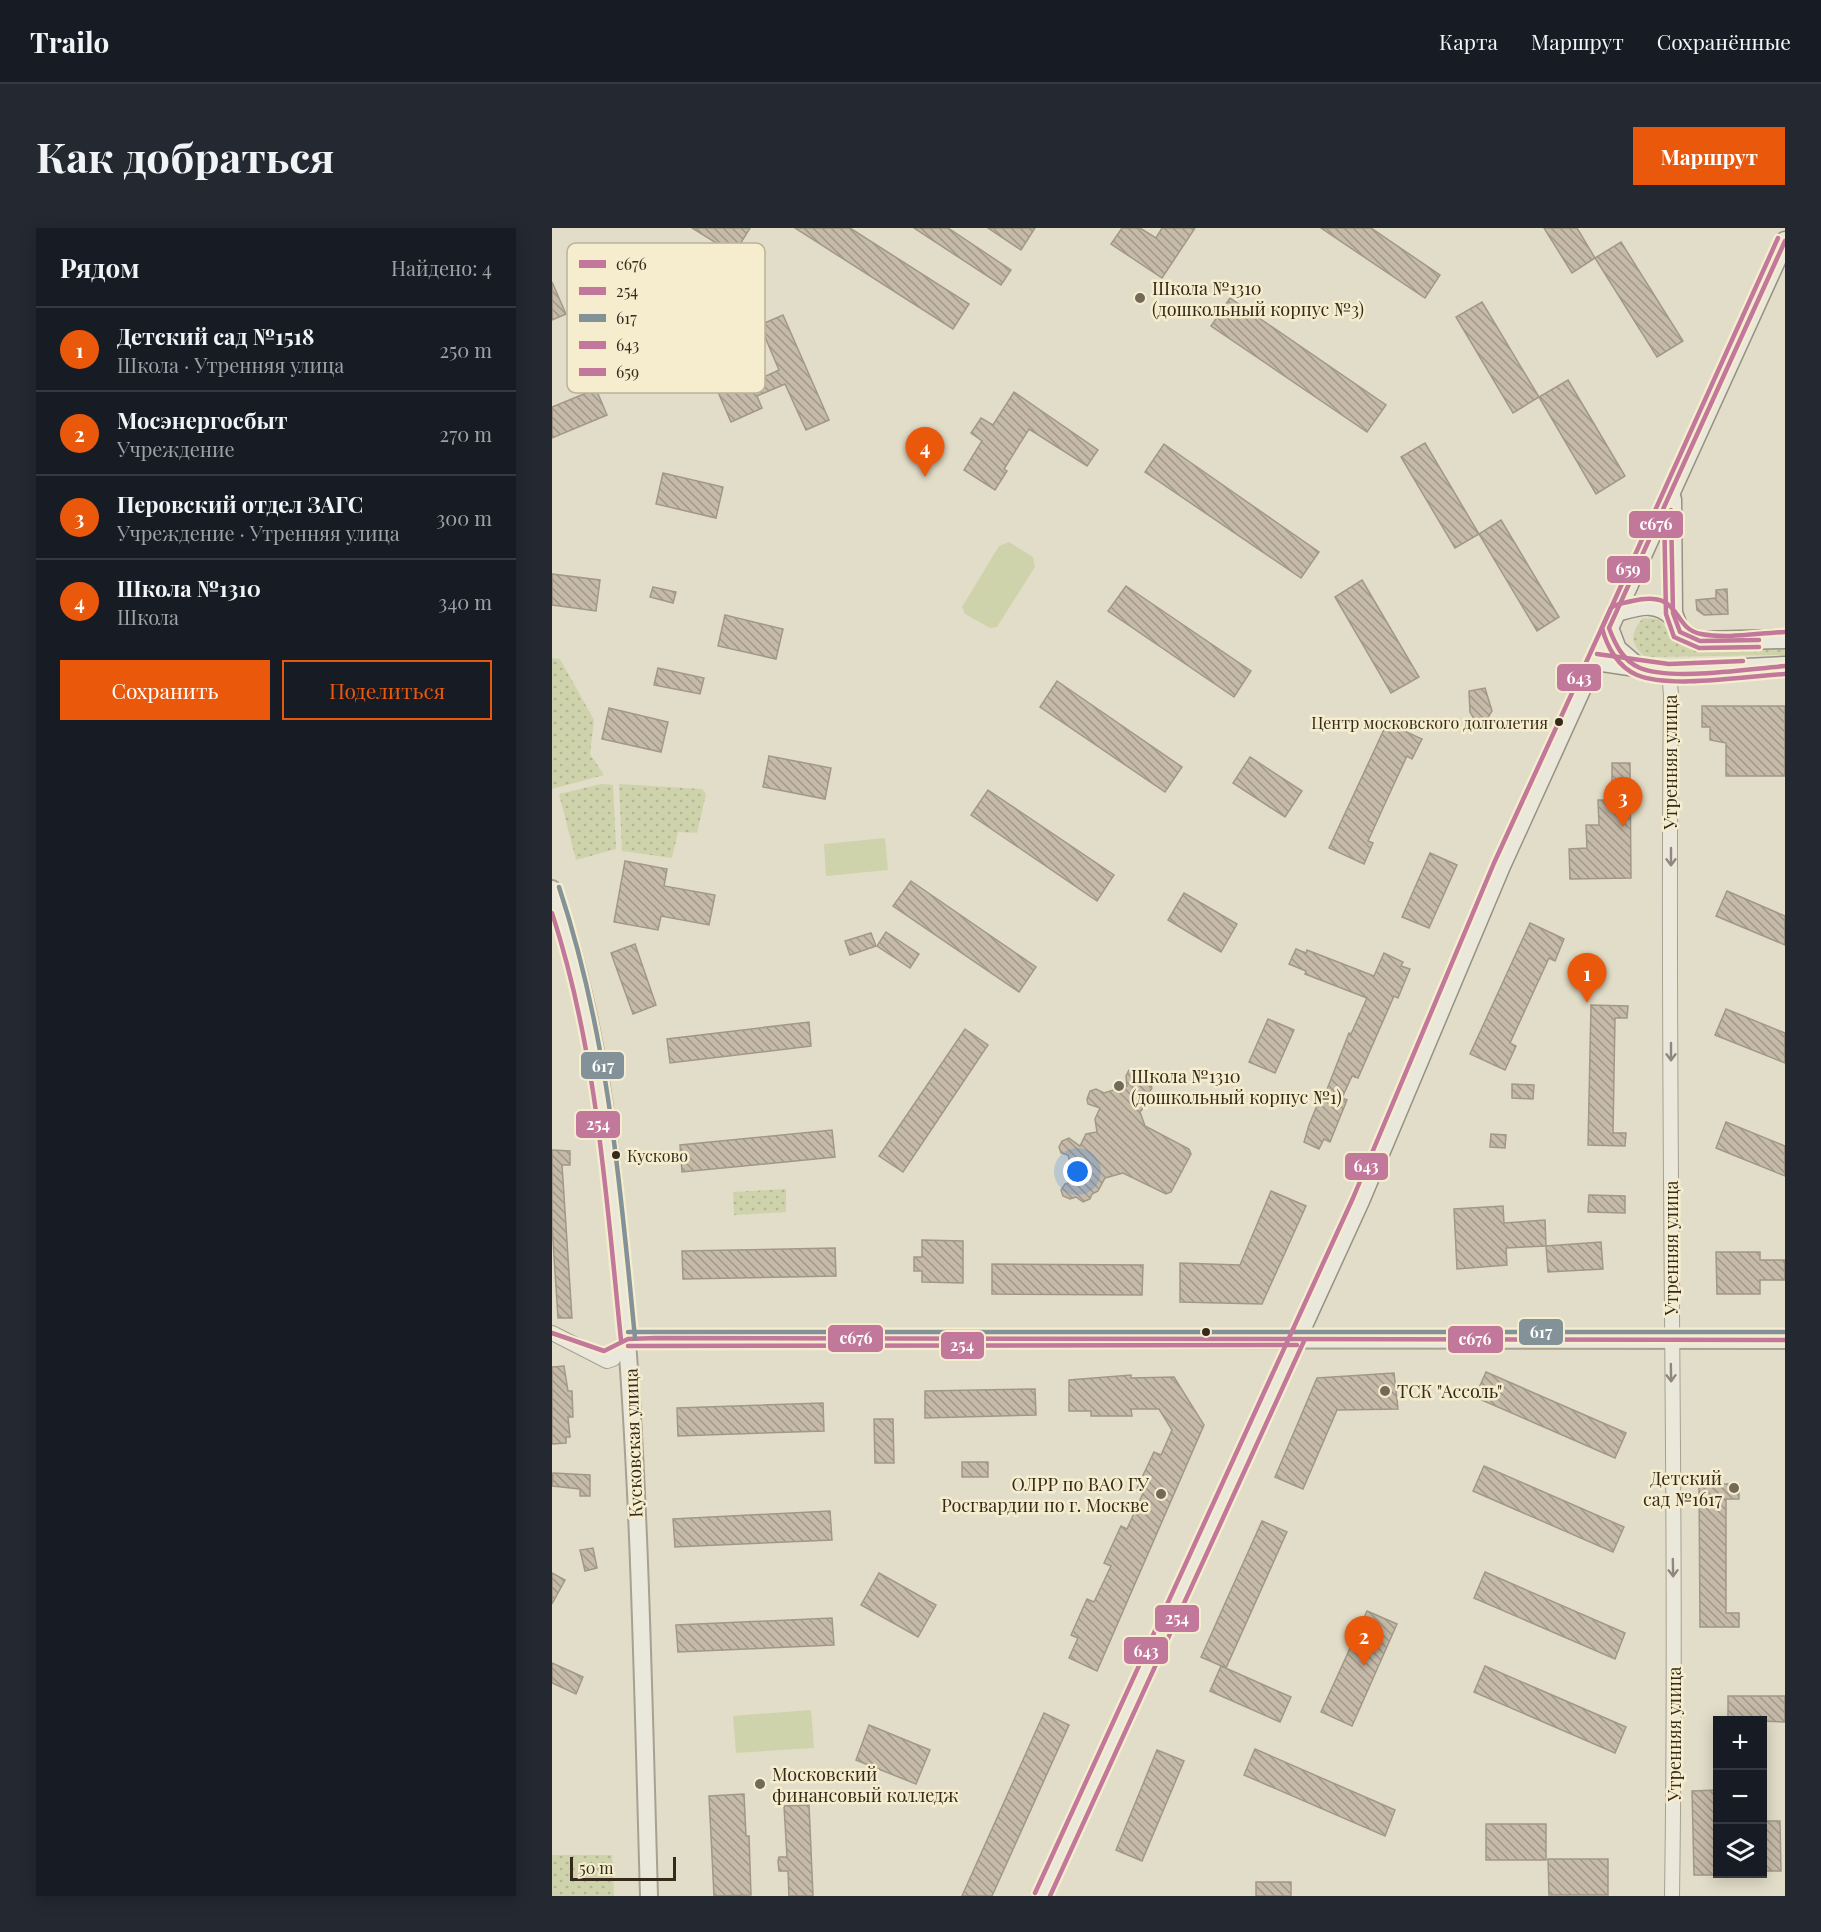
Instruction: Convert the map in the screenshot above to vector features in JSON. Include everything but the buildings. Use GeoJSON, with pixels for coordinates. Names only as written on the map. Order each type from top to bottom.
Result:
{"type":"FeatureCollection","features":[{"type":"Feature","properties":{"kind":"main road"},"geometry":{"type":"LineString","coordinates":[[1042,1896],[1360,1201],[1501,866],[1785,241]]}},
{"type":"Feature","properties":{"kind":"main road"},"geometry":{"type":"LineString","coordinates":[[1673,489],[1671,532],[1674,618],[1680,632],[1695,641],[1785,639]]}},
{"type":"Feature","properties":{"kind":"main road"},"geometry":{"type":"LineString","coordinates":[[1613,620],[1647,604],[1666,610],[1674,618]]}},
{"type":"Feature","properties":{"kind":"main road"},"geometry":{"type":"LineString","coordinates":[[1613,620],[1617,649],[1643,669]]}},
{"type":"Feature","properties":{"kind":"main road"},"geometry":{"type":"LineString","coordinates":[[1596,661],[1669,672],[1785,666]]}},
{"type":"Feature","properties":{"kind":"street","name":"Утренняя улица"},"geometry":{"type":"LineString","coordinates":[[1669,672],[1671,695],[1671,1341],[1674,1674],[1672,1896]]}},
{"type":"Feature","properties":{"kind":"street","name":"Кусковская улица"},"geometry":{"type":"LineString","coordinates":[[552,890],[573,950],[591,1027],[611,1152],[628,1339],[649,1896]]}},
{"type":"Feature","properties":{"kind":"street"},"geometry":{"type":"LineString","coordinates":[[557,1336],[607,1361],[621,1351],[628,1339],[1785,1340]]}},
{"type":"Feature","properties":{"kind":"green space"},"geometry":{"type":"Polygon","coordinates":[[[1009,542],[1033,557],[1035,567],[997,627],[990,628],[965,614],[962,607],[999,546],[1009,542]]]}},
{"type":"Feature","properties":{"kind":"green space"},"geometry":{"type":"Polygon","coordinates":[[[1643,618],[1659,619],[1679,644],[1690,649],[1785,647],[1785,655],[1645,657],[1637,648],[1633,638],[1643,618]]]}},
{"type":"Feature","properties":{"kind":"green space"},"geometry":{"type":"Polygon","coordinates":[[[552,658],[560,659],[594,720],[590,754],[604,775],[552,789],[552,658]]]}},
{"type":"Feature","properties":{"kind":"green space"},"geometry":{"type":"Polygon","coordinates":[[[601,784],[613,785],[616,849],[576,860],[559,794],[601,784]]]}},
{"type":"Feature","properties":{"kind":"green space"},"geometry":{"type":"Polygon","coordinates":[[[619,784],[702,789],[706,794],[697,833],[678,832],[672,858],[622,851],[619,784]]]}},
{"type":"Feature","properties":{"kind":"green space"},"geometry":{"type":"Polygon","coordinates":[[[885,838],[888,870],[826,876],[824,844],[885,838]]]}},
{"type":"Feature","properties":{"kind":"green space"},"geometry":{"type":"Polygon","coordinates":[[[786,1189],[786,1212],[734,1215],[733,1192],[786,1189]]]}},
{"type":"Feature","properties":{"kind":"green space"},"geometry":{"type":"Polygon","coordinates":[[[811,1710],[814,1748],[736,1753],[733,1716],[811,1710]]]}},
{"type":"Feature","properties":{"kind":"green space"},"geometry":{"type":"Polygon","coordinates":[[[552,1855],[612,1855],[614,1896],[552,1896],[552,1855]]]}},
{"type":"Feature","properties":{"kind":"transit line","name":"659"},"geometry":{"type":"LineString","coordinates":[[1778,238],[1602,628],[1610,649],[1619,662],[1637,675],[1652,679],[1689,681],[1785,674]]}},
{"type":"Feature","properties":{"kind":"transit line","name":"с676"},"geometry":{"type":"LineString","coordinates":[[1785,241],[1609,628],[1617,646],[1629,661],[1640,668],[1654,672],[1690,674],[1785,666]]}},
{"type":"Feature","properties":{"kind":"transit line","name":"659"},"geometry":{"type":"LineString","coordinates":[[1664,510],[1666,614],[1674,637],[1699,648],[1759,647]]}},
{"type":"Feature","properties":{"kind":"transit line","name":"с676"},"geometry":{"type":"LineString","coordinates":[[1671,510],[1673,613],[1680,632],[1700,641],[1759,640]]}},
{"type":"Feature","properties":{"kind":"transit line","name":"643"},"geometry":{"type":"LineString","coordinates":[[1035,1893],[1353,1198],[1494,863],[1611,608],[1632,601],[1660,600],[1669,605],[1684,625],[1701,634],[1732,636],[1785,632]]}},
{"type":"Feature","properties":{"kind":"transit line","name":"643"},"geometry":{"type":"LineString","coordinates":[[1597,654],[1669,664],[1743,661]]}},
{"type":"Feature","properties":{"kind":"transit line","name":"617"},"geometry":{"type":"LineString","coordinates":[[559,887],[576,943],[601,1054],[624,1223],[635,1338]]}},
{"type":"Feature","properties":{"kind":"transit line","name":"254"},"geometry":{"type":"LineString","coordinates":[[552,913],[580,1018],[590,1071],[598,1124],[621,1340]]}},
{"type":"Feature","properties":{"kind":"transit line","name":"617"},"geometry":{"type":"LineString","coordinates":[[628,1332],[1785,1332]]}},
{"type":"Feature","properties":{"kind":"transit line","name":"с676"},"geometry":{"type":"LineString","coordinates":[[552,1333],[604,1351],[628,1339],[656,1338],[1785,1340]]}},
{"type":"Feature","properties":{"kind":"transit line","name":"254"},"geometry":{"type":"LineString","coordinates":[[1050,1896],[1304,1341]]}},
{"type":"Feature","properties":{"kind":"transit line","name":"254"},"geometry":{"type":"LineString","coordinates":[[628,1346],[1297,1345]]}},
{"type":"Feature","properties":{"kind":"place","name":"Школа №1310 (дошкольный корпус №3)"},"geometry":{"type":"Point","coordinates":[1140,298]}},
{"type":"Feature","properties":{"kind":"place","name":"Школа №1310"},"geometry":{"type":"Point","coordinates":[925,477]}},
{"type":"Feature","properties":{"kind":"place","name":"Центр московского долголетия"},"geometry":{"type":"Point","coordinates":[1559,722]}},
{"type":"Feature","properties":{"kind":"place","name":"Перовский отдел ЗАГС"},"geometry":{"type":"Point","coordinates":[1623,827]}},
{"type":"Feature","properties":{"kind":"place","name":"Детский сад №1518"},"geometry":{"type":"Point","coordinates":[1587,1003]}},
{"type":"Feature","properties":{"kind":"place","name":"Школа №1310 (дошкольный корпус №1)"},"geometry":{"type":"Point","coordinates":[1119,1086]}},
{"type":"Feature","properties":{"kind":"place","name":"Кусково"},"geometry":{"type":"Point","coordinates":[616,1155]}},
{"type":"Feature","properties":{"kind":"place","name":"ТСК \"Ассоль\""},"geometry":{"type":"Point","coordinates":[1385,1391]}},
{"type":"Feature","properties":{"kind":"place","name":"Детский сад №1617"},"geometry":{"type":"Point","coordinates":[1734,1488]}},
{"type":"Feature","properties":{"kind":"place","name":"ОЛРР по ВАО ГУ Росгвардии по г. Москве"},"geometry":{"type":"Point","coordinates":[1161,1494]}},
{"type":"Feature","properties":{"kind":"place","name":"Мосэнергосбыт"},"geometry":{"type":"Point","coordinates":[1364,1666]}},
{"type":"Feature","properties":{"kind":"place","name":"Московский финансовый колледж"},"geometry":{"type":"Point","coordinates":[760,1784]}}]}
